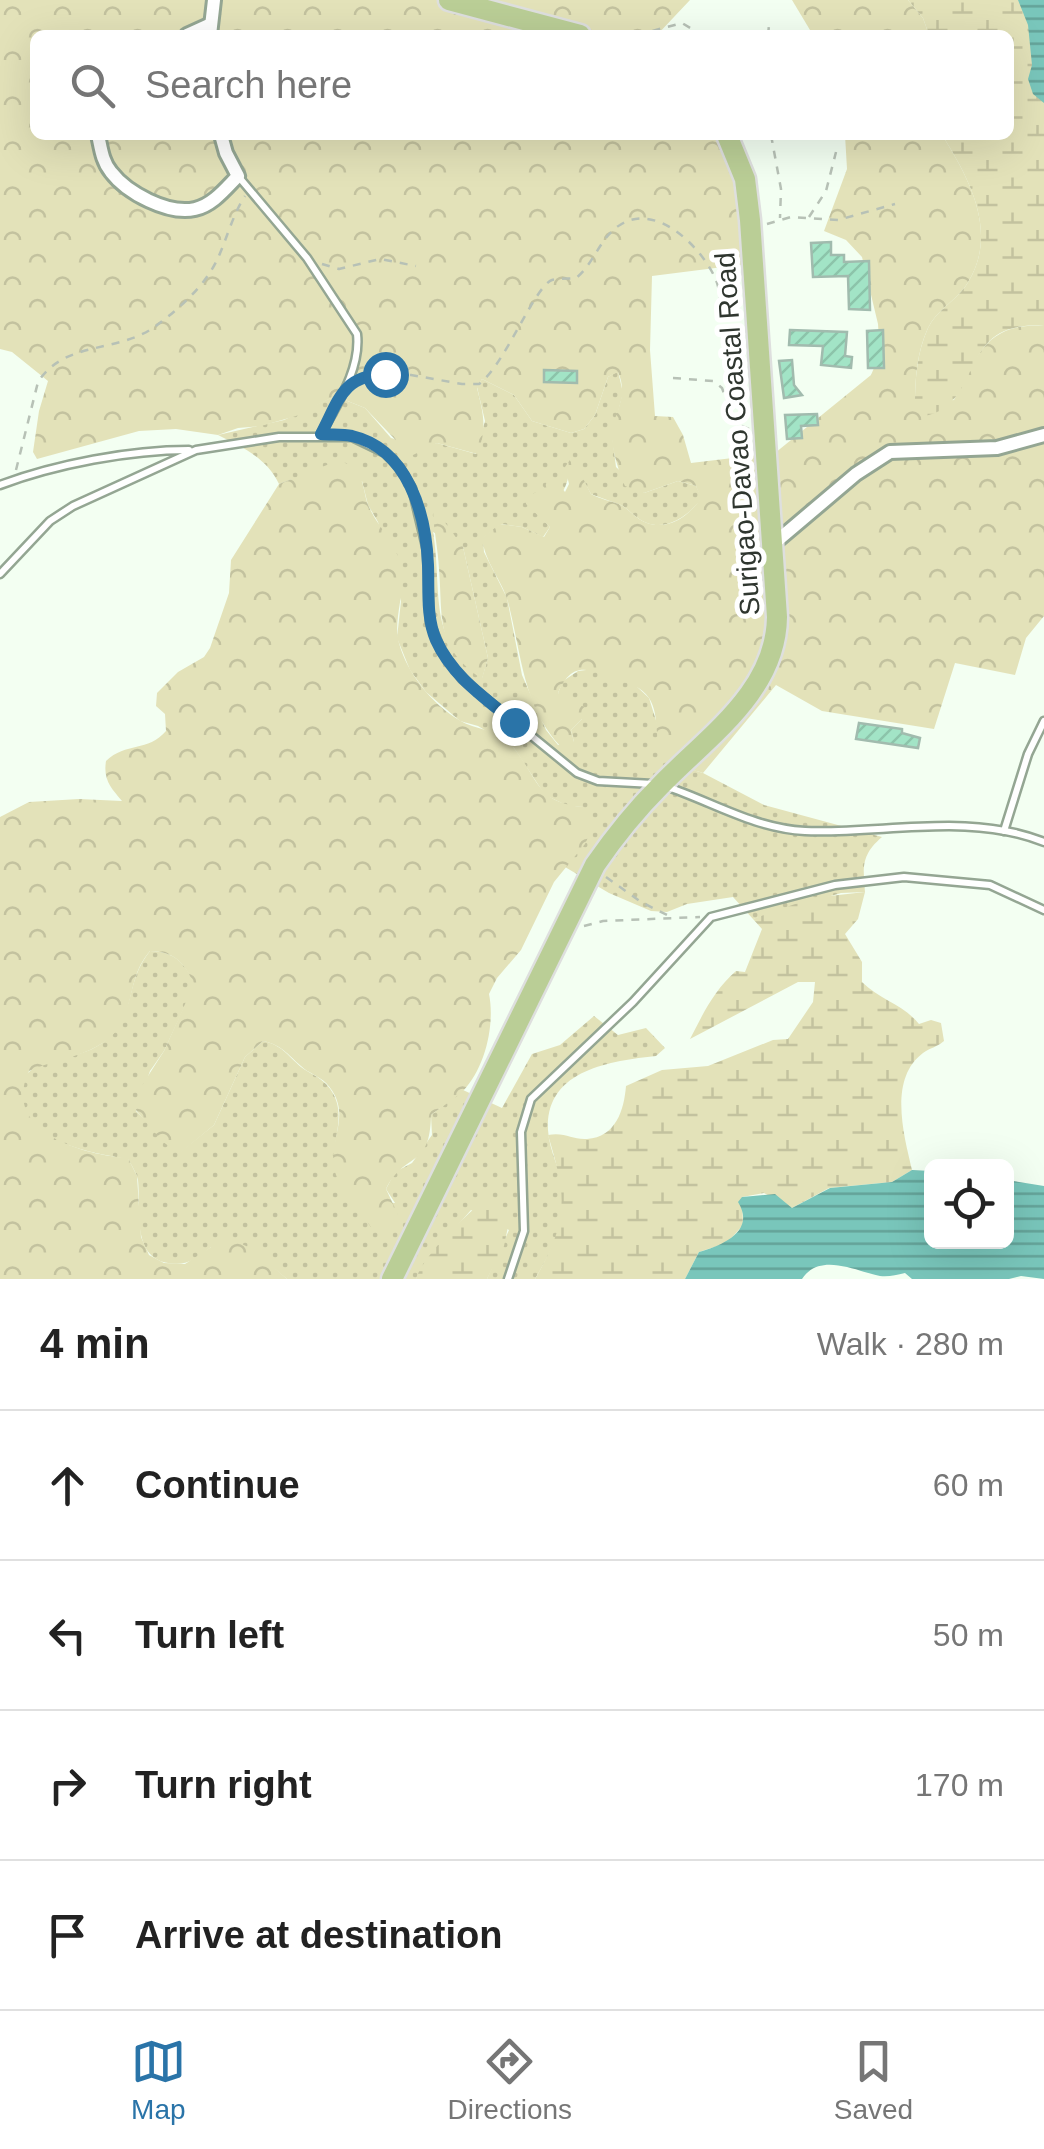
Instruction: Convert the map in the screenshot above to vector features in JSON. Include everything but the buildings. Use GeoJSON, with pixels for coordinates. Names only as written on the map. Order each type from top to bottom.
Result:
{"type":"FeatureCollection","features":[{"type":"Feature","properties":{"kind":"highway"},"geometry":{"type":"LineString","coordinates":[[449,0],[561,30]]}},
{"type":"Feature","properties":{"kind":"highway","name":"Surigao-Davao Coastal Road"},"geometry":{"type":"LineString","coordinates":[[392,1279],[595,865],[628,820],[738,708],[770,662],[777,618],[750,225],[744,179],[729,140]]}},
{"type":"Feature","properties":{"kind":"street"},"geometry":{"type":"LineString","coordinates":[[209,30],[214,0]]}},
{"type":"Feature","properties":{"kind":"street"},"geometry":{"type":"LineString","coordinates":[[99,140],[110,172],[132,190],[159,204],[195,209],[217,197],[238,176],[223,140]]}},
{"type":"Feature","properties":{"kind":"street"},"geometry":{"type":"LineString","coordinates":[[771,546],[856,474],[890,452],[997,448],[1044,436]]}},
{"type":"Feature","properties":{"kind":"lane"},"geometry":{"type":"LineString","coordinates":[[238,176],[306,258],[357,334],[356,360],[321,434]]}},
{"type":"Feature","properties":{"kind":"lane"},"geometry":{"type":"LineString","coordinates":[[0,484],[135,454],[196,450],[278,436],[352,436],[370,444],[400,468],[412,488],[427,551],[430,622],[442,652],[462,679],[577,774],[598,781],[660,785],[733,816],[804,831],[970,827],[1044,842]]}},
{"type":"Feature","properties":{"kind":"lane"},"geometry":{"type":"LineString","coordinates":[[0,574],[40,530],[73,506],[196,450]]}},
{"type":"Feature","properties":{"kind":"lane"},"geometry":{"type":"LineString","coordinates":[[1004,831],[1028,754],[1044,721]]}},
{"type":"Feature","properties":{"kind":"lane"},"geometry":{"type":"LineString","coordinates":[[508,1279],[524,1231],[522,1132],[531,1099],[633,1002],[711,917],[835,885],[904,876],[990,885],[1044,910]]}},
{"type":"Feature","properties":{"kind":"path"},"geometry":{"type":"LineString","coordinates":[[654,30],[682,22],[694,30]]}},
{"type":"Feature","properties":{"kind":"path"},"geometry":{"type":"LineString","coordinates":[[768,25],[768,30]]}},
{"type":"Feature","properties":{"kind":"path"},"geometry":{"type":"LineString","coordinates":[[772,140],[781,190],[779,219]]}},
{"type":"Feature","properties":{"kind":"path"},"geometry":{"type":"LineString","coordinates":[[808,218],[826,192],[836,152]]}},
{"type":"Feature","properties":{"kind":"path"},"geometry":{"type":"LineString","coordinates":[[13,480],[38,382],[46,370],[66,355],[132,340],[196,291],[215,264],[249,191]]}},
{"type":"Feature","properties":{"kind":"path"},"geometry":{"type":"LineString","coordinates":[[750,225],[779,219],[838,220],[895,204]]}},
{"type":"Feature","properties":{"kind":"path"},"geometry":{"type":"LineString","coordinates":[[344,388],[362,376],[385,374],[479,384],[520,330],[542,287],[556,279],[576,278],[615,228],[632,219],[654,219],[666,224],[694,248],[710,266],[718,285],[725,326],[738,339],[758,345]]}},
{"type":"Feature","properties":{"kind":"path"},"geometry":{"type":"LineString","coordinates":[[306,258],[339,270],[380,259],[416,266]]}},
{"type":"Feature","properties":{"kind":"path"},"geometry":{"type":"LineString","coordinates":[[673,378],[712,381],[722,388],[736,423],[748,429],[763,429]]}},
{"type":"Feature","properties":{"kind":"path"},"geometry":{"type":"LineString","coordinates":[[595,865],[618,887],[672,918]]}},
{"type":"Feature","properties":{"kind":"path"},"geometry":{"type":"LineString","coordinates":[[556,941],[590,924],[711,917]]}},
{"type":"Feature","properties":{"kind":"green space"},"geometry":{"type":"Polygon","coordinates":[[[0,0],[690,0],[662,30],[30,30],[30,140],[720,140],[739,184],[747,264],[652,276],[650,350],[655,416],[673,417],[691,463],[775,453],[871,375],[880,354],[878,324],[862,257],[846,240],[824,231],[847,169],[845,140],[945,140],[978,209],[980,248],[965,287],[928,328],[917,365],[915,405],[954,400],[977,356],[996,336],[1024,326],[1044,326],[1044,616],[1026,638],[1015,675],[955,663],[934,729],[822,711],[776,685],[703,773],[666,758],[659,745],[653,705],[642,691],[590,671],[576,671],[558,693],[586,708],[571,730],[572,757],[543,724],[534,705],[508,602],[482,538],[500,524],[522,527],[544,537],[550,527],[526,504],[527,495],[542,491],[547,482],[555,479],[565,492],[569,484],[565,467],[572,457],[591,494],[621,505],[647,523],[671,523],[701,498],[696,486],[678,481],[644,493],[625,486],[612,439],[622,393],[618,372],[608,377],[595,415],[584,429],[571,433],[532,421],[514,395],[482,379],[477,388],[483,429],[477,454],[437,443],[411,456],[365,408],[335,396],[296,416],[261,426],[218,435],[176,429],[139,431],[37,459],[33,452],[48,381],[12,352],[0,349],[0,0]]]}},
{"type":"Feature","properties":{"kind":"green space"},"geometry":{"type":"Polygon","coordinates":[[[792,0],[908,0],[927,30],[810,30],[792,0]]]}},
{"type":"Feature","properties":{"kind":"green space"},"geometry":{"type":"Polygon","coordinates":[[[908,0],[1044,0],[1044,326],[1016,327],[996,335],[983,348],[957,395],[944,408],[925,416],[915,405],[917,366],[924,337],[936,317],[965,287],[980,248],[978,209],[945,140],[1014,140],[1014,30],[927,30],[908,0]]]}},
{"type":"Feature","properties":{"kind":"green space"},"geometry":{"type":"Polygon","coordinates":[[[618,371],[623,393],[612,435],[616,467],[644,493],[678,481],[696,486],[702,498],[678,520],[663,525],[647,523],[621,505],[591,494],[571,458],[563,491],[540,516],[550,527],[543,537],[522,527],[501,524],[483,538],[484,552],[507,598],[522,675],[546,730],[558,745],[574,742],[571,730],[582,719],[558,693],[563,681],[578,671],[594,669],[634,684],[649,698],[659,730],[677,765],[703,773],[764,805],[882,837],[865,862],[865,892],[841,893],[753,919],[733,897],[687,904],[667,912],[651,911],[609,893],[565,867],[571,859],[583,807],[568,806],[545,795],[514,748],[478,726],[460,721],[426,692],[410,670],[397,638],[401,601],[362,481],[292,479],[279,484],[261,460],[218,435],[284,420],[335,396],[365,408],[391,438],[424,447],[437,443],[476,454],[485,421],[477,387],[482,379],[514,395],[532,421],[571,433],[584,429],[595,415],[608,377],[618,371]],[[433,532],[445,630],[464,663],[482,678],[488,658],[463,547],[433,532]]]}},
{"type":"Feature","properties":{"kind":"green space"},"geometry":{"type":"Polygon","coordinates":[[[337,461],[359,474],[369,507],[398,555],[402,582],[397,635],[414,676],[449,713],[506,740],[546,794],[583,807],[595,822],[585,844],[554,882],[521,950],[489,994],[489,1031],[478,1070],[463,1091],[431,1115],[430,1132],[422,1152],[401,1169],[386,1189],[401,1221],[392,1232],[373,1230],[335,1172],[339,1116],[334,1094],[323,1081],[270,1043],[263,1041],[245,1057],[214,1125],[179,1154],[162,1141],[136,1110],[139,1090],[164,1051],[194,984],[178,960],[150,951],[138,972],[121,1025],[100,1045],[29,1071],[23,1092],[26,1110],[36,1125],[70,1145],[128,1158],[137,1176],[141,1237],[149,1255],[164,1263],[185,1264],[230,1239],[253,1249],[287,1279],[0,1279],[0,817],[29,802],[122,801],[107,779],[106,761],[121,751],[152,742],[166,731],[165,714],[156,706],[157,693],[210,648],[229,593],[231,560],[279,484],[337,461]]]}},
{"type":"Feature","properties":{"kind":"green space"},"geometry":{"type":"Polygon","coordinates":[[[433,506],[463,547],[488,658],[482,679],[456,655],[444,631],[433,506]]]}},
{"type":"Feature","properties":{"kind":"green space"},"geometry":{"type":"Polygon","coordinates":[[[865,892],[858,919],[845,934],[862,962],[862,982],[919,1024],[931,1020],[941,1023],[944,1041],[912,1064],[902,1092],[903,1125],[912,1170],[892,1182],[829,1188],[792,1208],[764,1193],[742,1197],[743,1225],[727,1243],[699,1252],[685,1279],[535,1279],[554,1240],[561,1208],[559,1176],[548,1135],[597,1137],[617,1121],[626,1086],[662,1070],[708,1066],[773,1040],[788,1039],[813,1002],[815,982],[798,982],[690,1039],[721,986],[736,971],[745,972],[762,929],[753,919],[812,898],[865,892]]]}},
{"type":"Feature","properties":{"kind":"green space"},"geometry":{"type":"Polygon","coordinates":[[[150,951],[178,960],[195,984],[164,1051],[150,1071],[136,1111],[179,1153],[214,1125],[245,1057],[263,1041],[270,1043],[321,1080],[334,1095],[339,1114],[336,1171],[354,1201],[395,1203],[386,1189],[395,1172],[412,1163],[432,1135],[431,1115],[463,1090],[502,1108],[532,1054],[560,1045],[594,1016],[618,1035],[646,1028],[665,1048],[656,1056],[619,1061],[584,1072],[557,1094],[548,1130],[565,1203],[561,1226],[535,1279],[487,1279],[509,1230],[471,1210],[427,1260],[416,1279],[287,1279],[275,1269],[211,1247],[191,1261],[168,1263],[156,1259],[143,1241],[138,1180],[128,1159],[77,1148],[41,1133],[27,1122],[20,1108],[19,1092],[24,1079],[37,1066],[92,1049],[112,1034],[125,1014],[137,973],[150,951]]]}},
{"type":"Feature","properties":{"kind":"green space"},"geometry":{"type":"Polygon","coordinates":[[[485,1200],[500,1205],[510,1217],[504,1246],[487,1279],[416,1279],[435,1248],[485,1200]]]}},
{"type":"Feature","properties":{"kind":"water"},"geometry":{"type":"Polygon","coordinates":[[[1018,0],[1044,0],[1044,103],[1033,94],[1028,79],[1032,65],[1028,25],[1018,0]]]}},
{"type":"Feature","properties":{"kind":"water"},"geometry":{"type":"Polygon","coordinates":[[[912,1170],[924,1171],[924,1249],[1014,1249],[1014,1181],[1044,1186],[1044,1279],[912,1279],[905,1273],[880,1276],[828,1265],[818,1266],[802,1279],[685,1279],[699,1252],[727,1241],[740,1229],[743,1221],[738,1202],[742,1197],[775,1194],[792,1208],[830,1188],[892,1182],[912,1170]]]}},
{"type":"Feature","properties":{"kind":"route"},"geometry":{"type":"LineString","coordinates":[[385,374],[362,376],[344,388],[321,434],[352,436],[385,453],[400,468],[412,488],[420,514],[427,551],[430,622],[435,637],[462,679],[514,722]]}}]}
